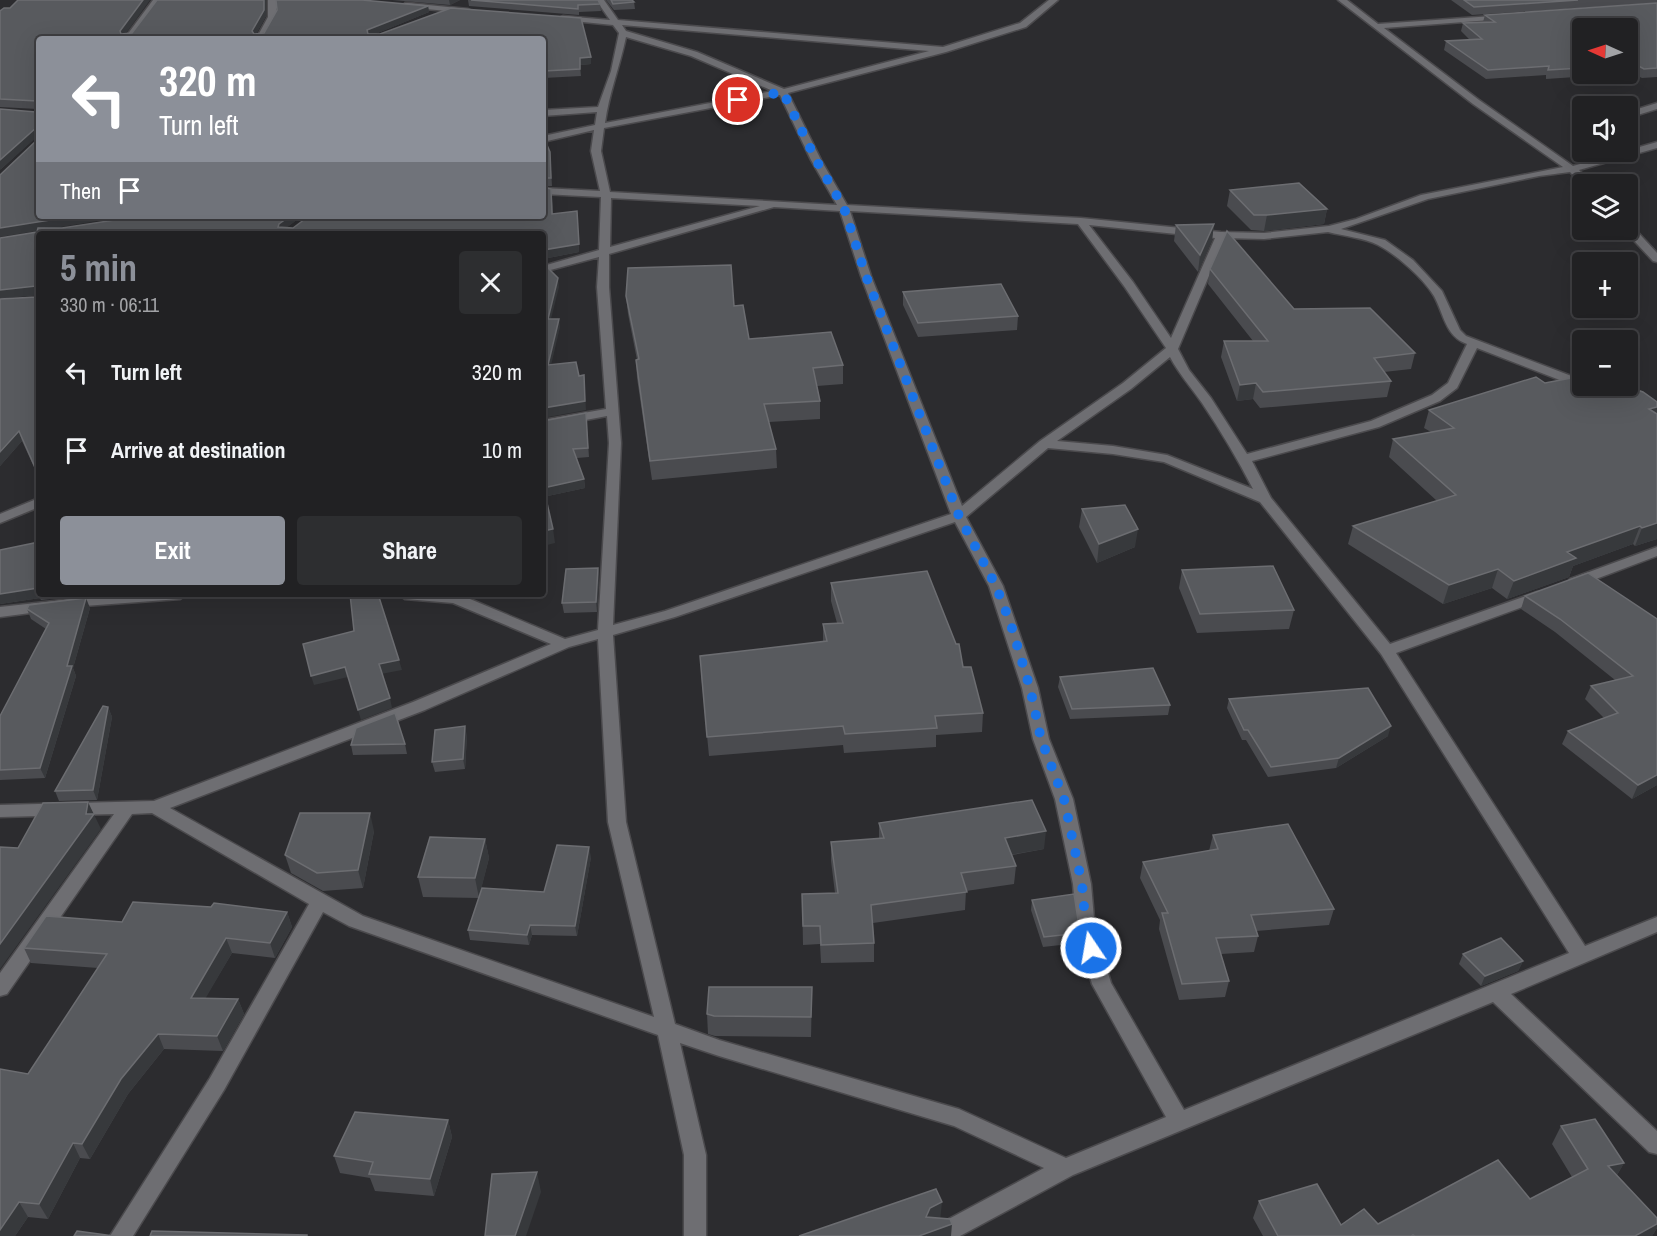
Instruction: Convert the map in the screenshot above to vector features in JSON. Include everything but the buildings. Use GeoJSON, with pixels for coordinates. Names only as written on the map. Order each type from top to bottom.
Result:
{"type":"FeatureCollection","features":[{"type":"Feature","properties":{"kind":"street"},"geometry":{"type":"LineString","coordinates":[[130,36],[157,0]]}},
{"type":"Feature","properties":{"kind":"street"},"geometry":{"type":"LineString","coordinates":[[262,36],[272,17],[272,0]]}},
{"type":"Feature","properties":{"kind":"street"},"geometry":{"type":"LineString","coordinates":[[426,18],[455,9],[472,0]]}},
{"type":"Feature","properties":{"kind":"street"},"geometry":{"type":"LineString","coordinates":[[600,0],[621,28],[694,54],[783,92],[816,160],[844,208],[866,276],[959,516],[996,586],[1011,625],[1030,688],[1041,739],[1064,799],[1082,884],[1086,930],[1102,984],[1180,1122]]}},
{"type":"Feature","properties":{"kind":"street"},"geometry":{"type":"LineString","coordinates":[[546,138],[783,92],[943,50],[1023,25],[1054,0]]}},
{"type":"Feature","properties":{"kind":"street"},"geometry":{"type":"LineString","coordinates":[[1342,0],[1476,102],[1577,174]]}},
{"type":"Feature","properties":{"kind":"street"},"geometry":{"type":"LineString","coordinates":[[396,4],[478,12]]}},
{"type":"Feature","properties":{"kind":"street"},"geometry":{"type":"LineString","coordinates":[[549,17],[621,28],[943,50]]}},
{"type":"Feature","properties":{"kind":"street"},"geometry":{"type":"LineString","coordinates":[[1379,26],[1513,17]]}},
{"type":"Feature","properties":{"kind":"street"},"geometry":{"type":"LineString","coordinates":[[621,28],[622,48],[604,98],[596,151],[606,196],[603,287],[615,443],[605,632],[616,822],[667,1029],[695,1155],[695,1236]]}},
{"type":"Feature","properties":{"kind":"street"},"geometry":{"type":"LineString","coordinates":[[1638,112],[1657,106]]}},
{"type":"Feature","properties":{"kind":"street"},"geometry":{"type":"LineString","coordinates":[[546,112],[602,109]]}},
{"type":"Feature","properties":{"kind":"street"},"geometry":{"type":"LineString","coordinates":[[1638,150],[1657,145]]}},
{"type":"Feature","properties":{"kind":"street"},"geometry":{"type":"LineString","coordinates":[[546,191],[1081,221],[1221,235],[1264,236],[1329,229],[1360,221],[1425,197],[1460,188],[1572,169],[1598,162]]}},
{"type":"Feature","properties":{"kind":"street"},"geometry":{"type":"LineString","coordinates":[[546,268],[783,203]]}},
{"type":"Feature","properties":{"kind":"street"},"geometry":{"type":"LineString","coordinates":[[106,229],[120,220]]}},
{"type":"Feature","properties":{"kind":"street"},"geometry":{"type":"LineString","coordinates":[[1081,221],[1129,284],[1172,349],[1183,371],[1207,401],[1244,459],[1265,499],[1387,651],[1581,956]]}},
{"type":"Feature","properties":{"kind":"street"},"geometry":{"type":"LineString","coordinates":[[1329,229],[1381,242],[1409,262],[1438,293],[1455,330],[1462,338],[1572,380]]}},
{"type":"Feature","properties":{"kind":"street"},"geometry":{"type":"LineString","coordinates":[[0,811],[155,807],[418,706],[564,644],[794,573],[959,516],[1044,444],[1127,386],[1172,349],[1221,235]]}},
{"type":"Feature","properties":{"kind":"street"},"geometry":{"type":"LineString","coordinates":[[1638,239],[1657,259]]}},
{"type":"Feature","properties":{"kind":"street"},"geometry":{"type":"LineString","coordinates":[[1244,459],[1375,423],[1436,398],[1453,385],[1473,344]]}},
{"type":"Feature","properties":{"kind":"street"},"geometry":{"type":"LineString","coordinates":[[546,423],[613,411]]}},
{"type":"Feature","properties":{"kind":"street"},"geometry":{"type":"LineString","coordinates":[[1044,444],[1113,450],[1167,459],[1265,499]]}},
{"type":"Feature","properties":{"kind":"street"},"geometry":{"type":"LineString","coordinates":[[0,519],[36,503]]}},
{"type":"Feature","properties":{"kind":"street"},"geometry":{"type":"LineString","coordinates":[[1387,651],[1657,551]]}},
{"type":"Feature","properties":{"kind":"street"},"geometry":{"type":"LineString","coordinates":[[0,612],[84,601],[139,597]]}},
{"type":"Feature","properties":{"kind":"street"},"geometry":{"type":"LineString","coordinates":[[451,597],[564,644]]}},
{"type":"Feature","properties":{"kind":"street"},"geometry":{"type":"LineString","coordinates":[[0,988],[128,807]]}},
{"type":"Feature","properties":{"kind":"street"},"geometry":{"type":"LineString","coordinates":[[155,807],[356,921],[719,1048],[959,1118],[1065,1168]]}},
{"type":"Feature","properties":{"kind":"street"},"geometry":{"type":"LineString","coordinates":[[121,1236],[217,1084],[320,902]]}},
{"type":"Feature","properties":{"kind":"street"},"geometry":{"type":"LineString","coordinates":[[938,1236],[1065,1168],[1657,924]]}},
{"type":"Feature","properties":{"kind":"street"},"geometry":{"type":"LineString","coordinates":[[1496,992],[1657,1145]]}},
{"type":"Feature","properties":{"kind":"route"},"geometry":{"type":"LineString","coordinates":[[738,100],[783,92],[816,160],[844,208],[866,276],[885,320],[959,516],[996,586],[1011,625],[1030,688],[1041,739],[1064,799],[1082,884],[1086,930],[1091,948]]}}]}
